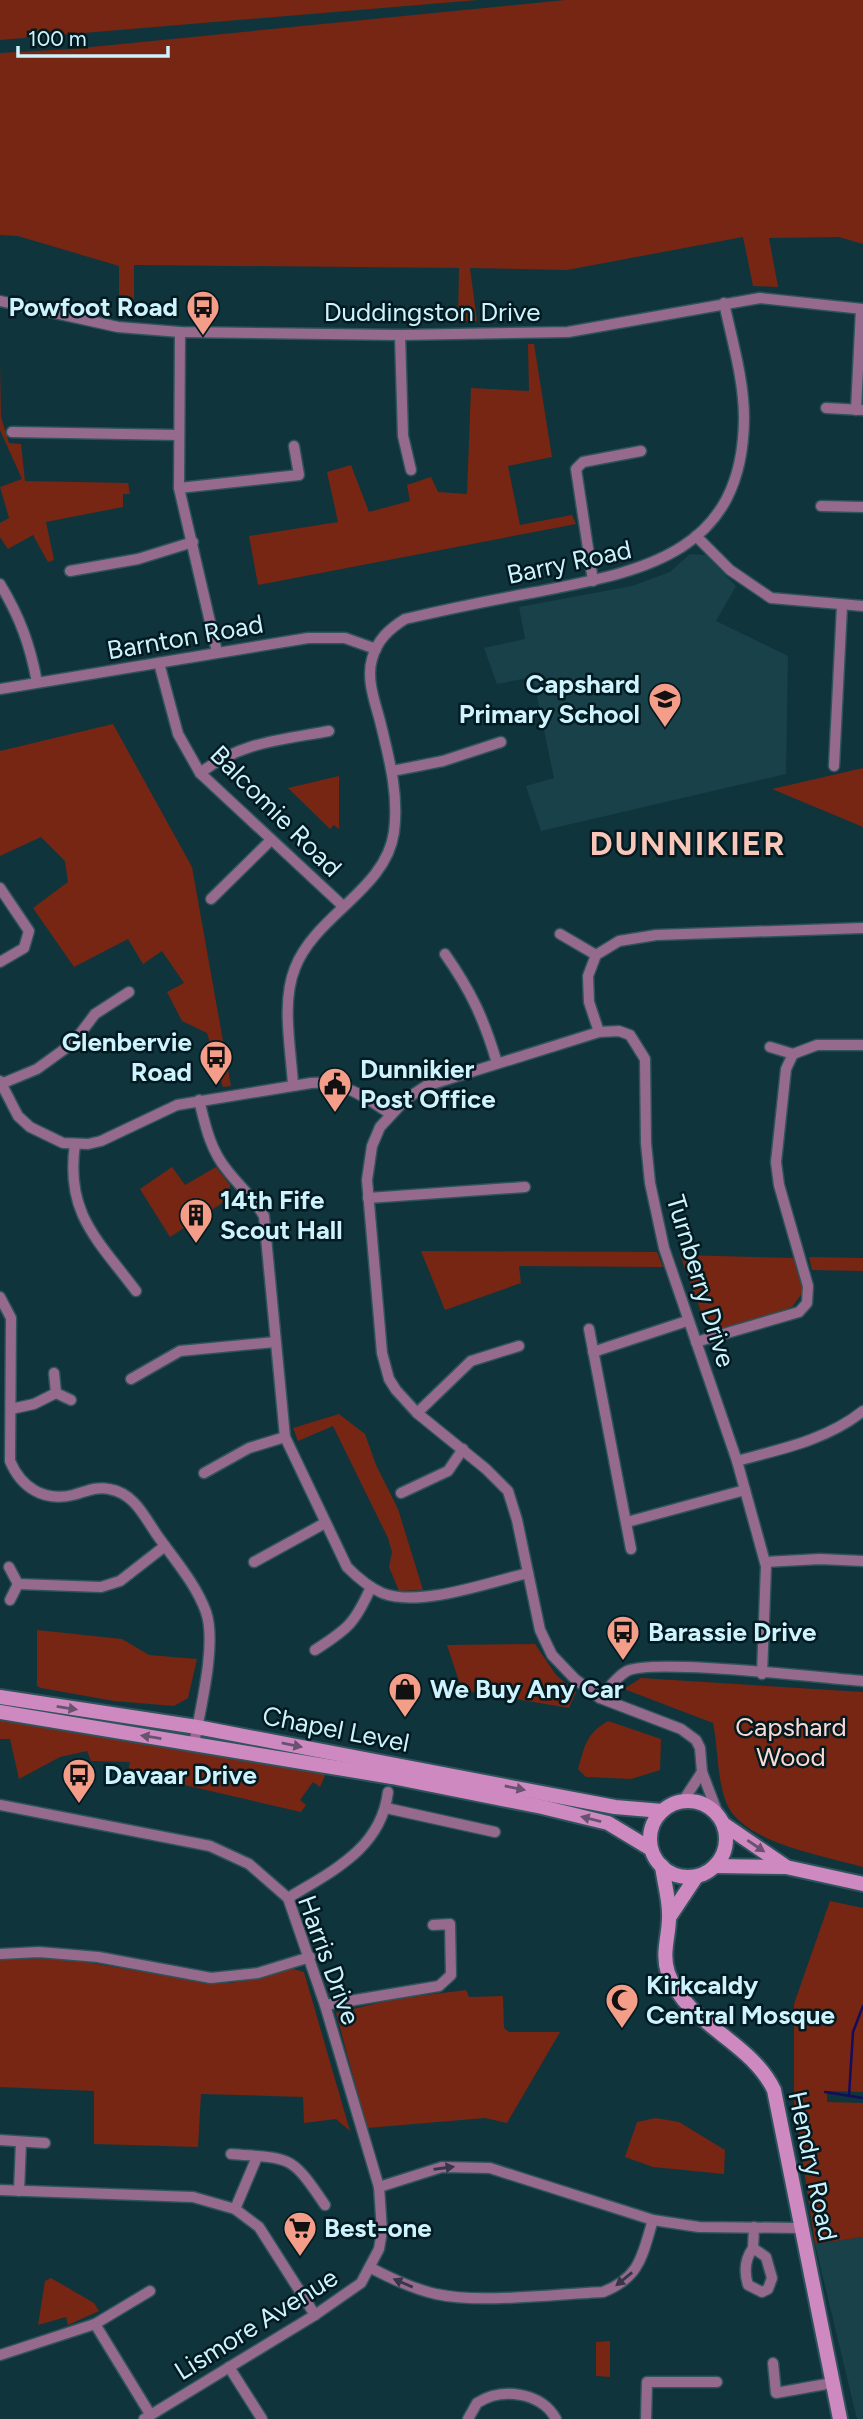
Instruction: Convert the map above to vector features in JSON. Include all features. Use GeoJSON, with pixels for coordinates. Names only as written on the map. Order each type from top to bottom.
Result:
{"type":"FeatureCollection","features":[{"type":"Feature","properties":{"kind":"main road","name":"Chapel Level"},"geometry":{"type":"LineString","coordinates":[[0,1697],[197,1727],[615,1807],[662,1811]]}},
{"type":"Feature","properties":{"kind":"main road","name":"Chapel Level"},"geometry":{"type":"LineString","coordinates":[[0,1712],[542,1807],[608,1823],[651,1849]]}},
{"type":"Feature","properties":{"kind":"main road"},"geometry":{"type":"LineString","coordinates":[[721,1820],[726,1847],[715,1866],[696,1877],[672,1874],[662,1866],[651,1849],[651,1829],[662,1811],[683,1801],[708,1806],[721,1820],[786,1867]]}},
{"type":"Feature","properties":{"kind":"main road","name":"Hendry Road"},"geometry":{"type":"LineString","coordinates":[[662,1866],[670,1916],[665,1947],[667,1971],[682,2000],[745,2051],[766,2074],[774,2090],[840,2419]]}},
{"type":"Feature","properties":{"kind":"main road"},"geometry":{"type":"LineString","coordinates":[[715,1866],[786,1867],[863,1884]]}},
{"type":"Feature","properties":{"kind":"main road","name":"Hendry Road"},"geometry":{"type":"LineString","coordinates":[[670,1916],[696,1877]]}},
{"type":"Feature","properties":{"kind":"street","name":"Duddingston Drive"},"geometry":{"type":"LineString","coordinates":[[0,301],[118,327],[180,332],[400,335],[568,332],[760,298],[862,309]]}},
{"type":"Feature","properties":{"kind":"street","name":"Barry Road"},"geometry":{"type":"LineString","coordinates":[[376,649],[382,637],[405,619],[637,570],[661,561],[696,536],[711,520],[732,485],[743,436],[743,395],[724,303]]}},
{"type":"Feature","properties":{"kind":"street"},"geometry":{"type":"LineString","coordinates":[[825,408],[860,410],[862,309]]}},
{"type":"Feature","properties":{"kind":"street"},"geometry":{"type":"LineString","coordinates":[[180,332],[179,488],[217,652]]}},
{"type":"Feature","properties":{"kind":"street"},"geometry":{"type":"LineString","coordinates":[[400,335],[403,436],[411,470]]}},
{"type":"Feature","properties":{"kind":"street"},"geometry":{"type":"LineString","coordinates":[[12,432],[179,435]]}},
{"type":"Feature","properties":{"kind":"street"},"geometry":{"type":"LineString","coordinates":[[179,488],[299,475],[294,446]]}},
{"type":"Feature","properties":{"kind":"street"},"geometry":{"type":"LineString","coordinates":[[593,581],[576,469],[583,462],[641,451]]}},
{"type":"Feature","properties":{"kind":"street"},"geometry":{"type":"LineString","coordinates":[[821,506],[863,507]]}},
{"type":"Feature","properties":{"kind":"street"},"geometry":{"type":"LineString","coordinates":[[696,536],[730,570],[771,598],[863,606]]}},
{"type":"Feature","properties":{"kind":"street"},"geometry":{"type":"LineString","coordinates":[[70,571],[138,559],[193,542]]}},
{"type":"Feature","properties":{"kind":"street"},"geometry":{"type":"LineString","coordinates":[[0,584],[19,616],[30,645],[37,682]]}},
{"type":"Feature","properties":{"kind":"street"},"geometry":{"type":"LineString","coordinates":[[834,766],[842,606]]}},
{"type":"Feature","properties":{"kind":"street","name":"Barnton Road"},"geometry":{"type":"LineString","coordinates":[[0,689],[308,638],[345,638],[376,649]]}},
{"type":"Feature","properties":{"kind":"street"},"geometry":{"type":"LineString","coordinates":[[293,1085],[289,1004],[294,970],[304,950],[377,872],[394,835],[396,796],[370,672],[376,649]]}},
{"type":"Feature","properties":{"kind":"street","name":"Balcomie Road"},"geometry":{"type":"LineString","coordinates":[[159,663],[178,734],[200,773],[343,906]]}},
{"type":"Feature","properties":{"kind":"street"},"geometry":{"type":"LineString","coordinates":[[200,773],[223,755],[250,745],[329,731]]}},
{"type":"Feature","properties":{"kind":"street"},"geometry":{"type":"LineString","coordinates":[[392,771],[443,761],[501,742]]}},
{"type":"Feature","properties":{"kind":"street"},"geometry":{"type":"LineString","coordinates":[[211,899],[271,840]]}},
{"type":"Feature","properties":{"kind":"street"},"geometry":{"type":"LineString","coordinates":[[0,888],[29,931],[24,948],[0,962]]}},
{"type":"Feature","properties":{"kind":"street"},"geometry":{"type":"LineString","coordinates":[[599,1032],[589,1002],[588,976],[596,955],[619,941],[656,935],[863,928]]}},
{"type":"Feature","properties":{"kind":"street"},"geometry":{"type":"LineString","coordinates":[[560,934],[596,955]]}},
{"type":"Feature","properties":{"kind":"street"},"geometry":{"type":"LineString","coordinates":[[445,954],[469,988],[483,1016],[497,1063],[426,1086],[389,1113],[372,1146],[368,1165],[368,1198],[383,1365],[396,1390],[417,1413],[463,1449],[508,1491],[517,1520],[540,1630],[552,1655],[575,1679],[600,1698],[689,1734],[700,1748],[702,1772],[721,1820]]}},
{"type":"Feature","properties":{"kind":"street"},"geometry":{"type":"LineString","coordinates":[[129,992],[94,1014],[74,1042],[37,1069],[1,1083],[18,1116],[30,1127],[52,1139],[75,1144],[101,1141],[163,1110],[199,1100],[293,1085],[332,1083],[364,1096],[389,1113]]}},
{"type":"Feature","properties":{"kind":"street","name":"Turnberry Drive"},"geometry":{"type":"LineString","coordinates":[[497,1063],[599,1032],[619,1031],[630,1035],[645,1059],[646,1143],[650,1183],[664,1248],[737,1461],[765,1562],[762,1674]]}},
{"type":"Feature","properties":{"kind":"street"},"geometry":{"type":"LineString","coordinates":[[770,1046],[793,1054],[817,1045],[863,1045]]}},
{"type":"Feature","properties":{"kind":"street"},"geometry":{"type":"LineString","coordinates":[[696,1342],[799,1312],[807,1303],[808,1286],[779,1185],[776,1162],[786,1069],[793,1054]]}},
{"type":"Feature","properties":{"kind":"street"},"geometry":{"type":"LineString","coordinates":[[199,1100],[209,1141],[225,1169],[253,1195],[264,1216],[285,1437],[347,1567],[371,1587],[383,1593],[410,1598],[528,1573]]}},
{"type":"Feature","properties":{"kind":"street"},"geometry":{"type":"LineString","coordinates":[[75,1144],[74,1187],[82,1219],[136,1291]]}},
{"type":"Feature","properties":{"kind":"street"},"geometry":{"type":"LineString","coordinates":[[368,1198],[526,1187]]}},
{"type":"Feature","properties":{"kind":"street"},"geometry":{"type":"LineString","coordinates":[[0,1297],[11,1318],[10,1461],[17,1478],[42,1495],[60,1497],[90,1489],[109,1489],[129,1496],[195,1589],[207,1614],[207,1660],[194,1744]]}},
{"type":"Feature","properties":{"kind":"street"},"geometry":{"type":"LineString","coordinates":[[593,1352],[687,1321]]}},
{"type":"Feature","properties":{"kind":"street"},"geometry":{"type":"LineString","coordinates":[[589,1329],[631,1549]]}},
{"type":"Feature","properties":{"kind":"street"},"geometry":{"type":"LineString","coordinates":[[131,1379],[180,1351],[275,1342]]}},
{"type":"Feature","properties":{"kind":"street"},"geometry":{"type":"LineString","coordinates":[[417,1413],[471,1361],[519,1346]]}},
{"type":"Feature","properties":{"kind":"street"},"geometry":{"type":"LineString","coordinates":[[54,1373],[56,1393]]}},
{"type":"Feature","properties":{"kind":"street"},"geometry":{"type":"LineString","coordinates":[[10,1409],[34,1404],[56,1393]]}},
{"type":"Feature","properties":{"kind":"street"},"geometry":{"type":"LineString","coordinates":[[56,1393],[71,1400]]}},
{"type":"Feature","properties":{"kind":"street"},"geometry":{"type":"LineString","coordinates":[[737,1461],[817,1438],[847,1424],[863,1411]]}},
{"type":"Feature","properties":{"kind":"street"},"geometry":{"type":"LineString","coordinates":[[204,1473],[249,1448],[285,1437]]}},
{"type":"Feature","properties":{"kind":"street"},"geometry":{"type":"LineString","coordinates":[[401,1493],[448,1471],[463,1449]]}},
{"type":"Feature","properties":{"kind":"street"},"geometry":{"type":"LineString","coordinates":[[627,1522],[744,1490]]}},
{"type":"Feature","properties":{"kind":"street"},"geometry":{"type":"LineString","coordinates":[[254,1562],[325,1523]]}},
{"type":"Feature","properties":{"kind":"street"},"geometry":{"type":"LineString","coordinates":[[18,1584],[101,1587],[120,1581],[165,1546]]}},
{"type":"Feature","properties":{"kind":"street"},"geometry":{"type":"LineString","coordinates":[[765,1562],[863,1560]]}},
{"type":"Feature","properties":{"kind":"street"},"geometry":{"type":"LineString","coordinates":[[9,1567],[18,1584]]}},
{"type":"Feature","properties":{"kind":"street"},"geometry":{"type":"LineString","coordinates":[[10,1600],[18,1584]]}},
{"type":"Feature","properties":{"kind":"street"},"geometry":{"type":"LineString","coordinates":[[315,1650],[343,1632],[357,1618],[371,1587]]}},
{"type":"Feature","properties":{"kind":"street"},"geometry":{"type":"LineString","coordinates":[[600,1698],[628,1671],[640,1667],[676,1666],[863,1681]]}},
{"type":"Feature","properties":{"kind":"street"},"geometry":{"type":"LineString","coordinates":[[683,1801],[702,1772]]}},
{"type":"Feature","properties":{"kind":"street"},"geometry":{"type":"LineString","coordinates":[[288,1898],[353,1858],[373,1836],[386,1808],[388,1792]]}},
{"type":"Feature","properties":{"kind":"street","name":"Harris Drive"},"geometry":{"type":"LineString","coordinates":[[0,1805],[211,1846],[249,1864],[288,1898],[310,1957],[362,2129]]}},
{"type":"Feature","properties":{"kind":"street"},"geometry":{"type":"LineString","coordinates":[[386,1808],[495,1832]]}},
{"type":"Feature","properties":{"kind":"street"},"geometry":{"type":"LineString","coordinates":[[325,2005],[439,1986],[451,1975],[450,1924],[433,1925]]}},
{"type":"Feature","properties":{"kind":"street"},"geometry":{"type":"LineString","coordinates":[[0,1954],[39,1952],[98,1957],[211,1978],[258,1973],[310,1957]]}},
{"type":"Feature","properties":{"kind":"street","name":"Lismore Avenue"},"geometry":{"type":"LineString","coordinates":[[147,2417],[316,2315],[361,2283],[379,2249],[382,2231],[379,2187],[362,2129]]}},
{"type":"Feature","properties":{"kind":"street"},"geometry":{"type":"LineString","coordinates":[[0,2140],[45,2143]]}},
{"type":"Feature","properties":{"kind":"street"},"geometry":{"type":"LineString","coordinates":[[19,2191],[21,2141]]}},
{"type":"Feature","properties":{"kind":"street"},"geometry":{"type":"LineString","coordinates":[[230,2154],[284,2158],[301,2169],[325,2205]]}},
{"type":"Feature","properties":{"kind":"street"},"geometry":{"type":"LineString","coordinates":[[234,2209],[257,2157]]}},
{"type":"Feature","properties":{"kind":"street"},"geometry":{"type":"LineString","coordinates":[[379,2187],[442,2167],[489,2168],[653,2220],[699,2227],[800,2228]]}},
{"type":"Feature","properties":{"kind":"street"},"geometry":{"type":"LineString","coordinates":[[0,2190],[193,2197],[234,2209],[259,2227],[316,2315]]}},
{"type":"Feature","properties":{"kind":"street"},"geometry":{"type":"LineString","coordinates":[[371,2268],[416,2289],[462,2297],[603,2292],[621,2284],[639,2264],[653,2220]]}},
{"type":"Feature","properties":{"kind":"street"},"geometry":{"type":"LineString","coordinates":[[753,2248],[754,2227]]}},
{"type":"Feature","properties":{"kind":"street"},"geometry":{"type":"LineString","coordinates":[[0,2355],[95,2324],[150,2291]]}},
{"type":"Feature","properties":{"kind":"street"},"geometry":{"type":"LineString","coordinates":[[95,2324],[147,2417]]}},
{"type":"Feature","properties":{"kind":"street"},"geometry":{"type":"LineString","coordinates":[[773,2362],[776,2393],[832,2383]]}},
{"type":"Feature","properties":{"kind":"street"},"geometry":{"type":"LineString","coordinates":[[229,2367],[262,2419]]}},
{"type":"Feature","properties":{"kind":"street"},"geometry":{"type":"LineString","coordinates":[[646,2419],[647,2382],[717,2382]]}},
{"type":"Feature","properties":{"kind":"street"},"geometry":{"type":"LineString","coordinates":[[468,2419],[472,2409],[483,2399],[514,2395],[535,2399],[556,2419]]}},
{"type":"Feature","properties":{"kind":"shaded area","name":"Capshard Primary School"},"geometry":{"type":"Polygon","coordinates":[[[690,554],[706,555],[736,586],[716,621],[788,656],[786,774],[541,831],[526,786],[554,778],[533,677],[497,684],[484,648],[525,639],[519,607],[632,586],[670,572],[690,554]]]}},
{"type":"Feature","properties":{"kind":"shaded area"},"geometry":{"type":"Polygon","coordinates":[[[863,2237],[863,2419],[857,2419],[815,2244],[863,2237]]]}},
{"type":"Feature","properties":{"kind":"green space"},"geometry":{"type":"Polygon","coordinates":[[[0,0],[478,0],[0,40],[0,0]]]}},
{"type":"Feature","properties":{"kind":"green space"},"geometry":{"type":"Polygon","coordinates":[[[565,0],[863,0],[863,244],[839,237],[769,238],[778,287],[753,286],[743,237],[567,270],[470,268],[477,321],[458,321],[459,268],[134,265],[134,315],[119,314],[119,266],[18,236],[0,235],[0,53],[71,49],[565,0]]]}},
{"type":"Feature","properties":{"kind":"green space"},"geometry":{"type":"Polygon","coordinates":[[[528,344],[534,344],[552,457],[508,466],[520,525],[572,515],[576,524],[258,585],[249,536],[338,522],[327,472],[351,465],[369,512],[410,501],[407,485],[431,477],[438,492],[467,494],[471,388],[529,391],[528,344]]]}},
{"type":"Feature","properties":{"kind":"green space"},"geometry":{"type":"Polygon","coordinates":[[[0,364],[1,417],[9,443],[21,444],[25,481],[128,483],[130,494],[123,494],[123,507],[46,522],[54,560],[48,562],[33,535],[8,549],[0,537],[0,523],[9,518],[0,487],[22,479],[0,430],[0,364]]]}},
{"type":"Feature","properties":{"kind":"green space"},"geometry":{"type":"Polygon","coordinates":[[[113,724],[192,867],[231,1086],[223,1087],[207,1033],[182,1021],[167,992],[184,983],[162,951],[143,964],[128,939],[74,967],[33,908],[68,882],[65,861],[41,837],[0,856],[0,751],[113,724]]]}},
{"type":"Feature","properties":{"kind":"green space"},"geometry":{"type":"Polygon","coordinates":[[[863,768],[863,827],[772,789],[863,768]]]}},
{"type":"Feature","properties":{"kind":"green space"},"geometry":{"type":"Polygon","coordinates":[[[339,776],[339,829],[334,825],[330,829],[288,788],[339,776]]]}},
{"type":"Feature","properties":{"kind":"green space"},"geometry":{"type":"Polygon","coordinates":[[[172,1167],[185,1185],[216,1167],[230,1185],[230,1198],[170,1237],[140,1189],[172,1167]]]}},
{"type":"Feature","properties":{"kind":"green space"},"geometry":{"type":"Polygon","coordinates":[[[421,1251],[657,1252],[663,1267],[519,1266],[521,1283],[445,1310],[421,1251]]]}},
{"type":"Feature","properties":{"kind":"green space"},"geometry":{"type":"Polygon","coordinates":[[[680,1255],[795,1258],[805,1289],[792,1307],[714,1333],[706,1325],[680,1255]]]}},
{"type":"Feature","properties":{"kind":"green space"},"geometry":{"type":"Polygon","coordinates":[[[809,1257],[863,1258],[863,1271],[812,1270],[809,1257]]]}},
{"type":"Feature","properties":{"kind":"green space"},"geometry":{"type":"Polygon","coordinates":[[[339,1414],[365,1434],[376,1465],[398,1509],[423,1590],[399,1591],[389,1567],[392,1552],[388,1538],[333,1426],[298,1441],[293,1428],[339,1414]]]}},
{"type":"Feature","properties":{"kind":"green space"},"geometry":{"type":"Polygon","coordinates":[[[37,1630],[122,1639],[149,1655],[197,1659],[188,1698],[174,1706],[114,1701],[41,1688],[37,1686],[37,1630]]]}},
{"type":"Feature","properties":{"kind":"green space"},"geometry":{"type":"Polygon","coordinates":[[[535,1644],[556,1675],[576,1692],[569,1708],[462,1690],[447,1645],[535,1644]]]}},
{"type":"Feature","properties":{"kind":"green space","name":"Capshard Wood"},"geometry":{"type":"Polygon","coordinates":[[[641,1678],[863,1692],[863,1867],[786,1846],[749,1828],[735,1816],[726,1802],[719,1773],[713,1723],[624,1689],[641,1678]]]}},
{"type":"Feature","properties":{"kind":"green space"},"geometry":{"type":"Polygon","coordinates":[[[0,1716],[197,1753],[327,1771],[320,1787],[313,1782],[300,1800],[306,1805],[301,1812],[128,1772],[130,1762],[91,1761],[87,1751],[60,1757],[19,1779],[10,1739],[0,1739],[0,1716]]]}},
{"type":"Feature","properties":{"kind":"green space"},"geometry":{"type":"Polygon","coordinates":[[[608,1721],[661,1739],[660,1770],[631,1779],[586,1777],[578,1769],[585,1747],[595,1731],[608,1721]]]}},
{"type":"Feature","properties":{"kind":"green space"},"geometry":{"type":"Polygon","coordinates":[[[830,1901],[863,1908],[863,2092],[827,2091],[827,2102],[863,2103],[863,2237],[815,2244],[794,2103],[794,2004],[830,1901]]]}},
{"type":"Feature","properties":{"kind":"green space"},"geometry":{"type":"Polygon","coordinates":[[[44,1955],[191,1980],[232,1983],[287,1967],[304,1972],[350,2131],[336,2119],[304,2123],[303,2097],[201,2094],[198,2147],[94,2144],[94,2091],[0,2087],[0,1957],[44,1955]]]}},
{"type":"Feature","properties":{"kind":"green space"},"geometry":{"type":"Polygon","coordinates":[[[466,1990],[469,1997],[503,1996],[504,2028],[509,2032],[560,2032],[507,2123],[485,2118],[367,2128],[336,2013],[395,1999],[466,1990]]]}},
{"type":"Feature","properties":{"kind":"green space"},"geometry":{"type":"Polygon","coordinates":[[[656,2118],[679,2122],[725,2150],[724,2174],[653,2167],[625,2157],[637,2122],[656,2118]]]}},
{"type":"Feature","properties":{"kind":"green space"},"geometry":{"type":"Polygon","coordinates":[[[51,2278],[94,2303],[99,2311],[68,2325],[66,2317],[38,2325],[45,2281],[51,2278]]]}},
{"type":"Feature","properties":{"kind":"green space"},"geometry":{"type":"Polygon","coordinates":[[[610,2341],[610,2377],[596,2376],[596,2342],[610,2341]]]}},
{"type":"Feature","properties":{"kind":"waterway"},"geometry":{"type":"LineString","coordinates":[[849,2096],[853,2032],[863,2006]]}},
{"type":"Feature","properties":{"kind":"waterway"},"geometry":{"type":"LineString","coordinates":[[825,2092],[863,2098]]}},
{"type":"Feature","properties":{"kind":"place","name":"Powfoot Road"},"geometry":{"type":"Point","coordinates":[203,337]}},
{"type":"Feature","properties":{"kind":"place","name":"Capshard Primary School"},"geometry":{"type":"Point","coordinates":[665,729]}},
{"type":"Feature","properties":{"kind":"place","name":"Glenbervie Road"},"geometry":{"type":"Point","coordinates":[216,1087]}},
{"type":"Feature","properties":{"kind":"place","name":"Dunnikier Post Office"},"geometry":{"type":"Point","coordinates":[335,1114]}},
{"type":"Feature","properties":{"kind":"place","name":"14th Fife Scout Hall"},"geometry":{"type":"Point","coordinates":[196,1245]}},
{"type":"Feature","properties":{"kind":"place","name":"Barassie Drive"},"geometry":{"type":"Point","coordinates":[623,1662]}},
{"type":"Feature","properties":{"kind":"place","name":"We Buy Any Car"},"geometry":{"type":"Point","coordinates":[405,1719]}},
{"type":"Feature","properties":{"kind":"place","name":"Davaar Drive"},"geometry":{"type":"Point","coordinates":[79,1805]}},
{"type":"Feature","properties":{"kind":"place","name":"Kirkcaldy Central Mosque"},"geometry":{"type":"Point","coordinates":[622,2030]}},
{"type":"Feature","properties":{"kind":"place","name":"Best-one"},"geometry":{"type":"Point","coordinates":[300,2258]}},
{"type":"Feature","properties":{"kind":"district","name":"DUNNIKIER"},"geometry":{"type":"Point","coordinates":[688,843]}}]}
